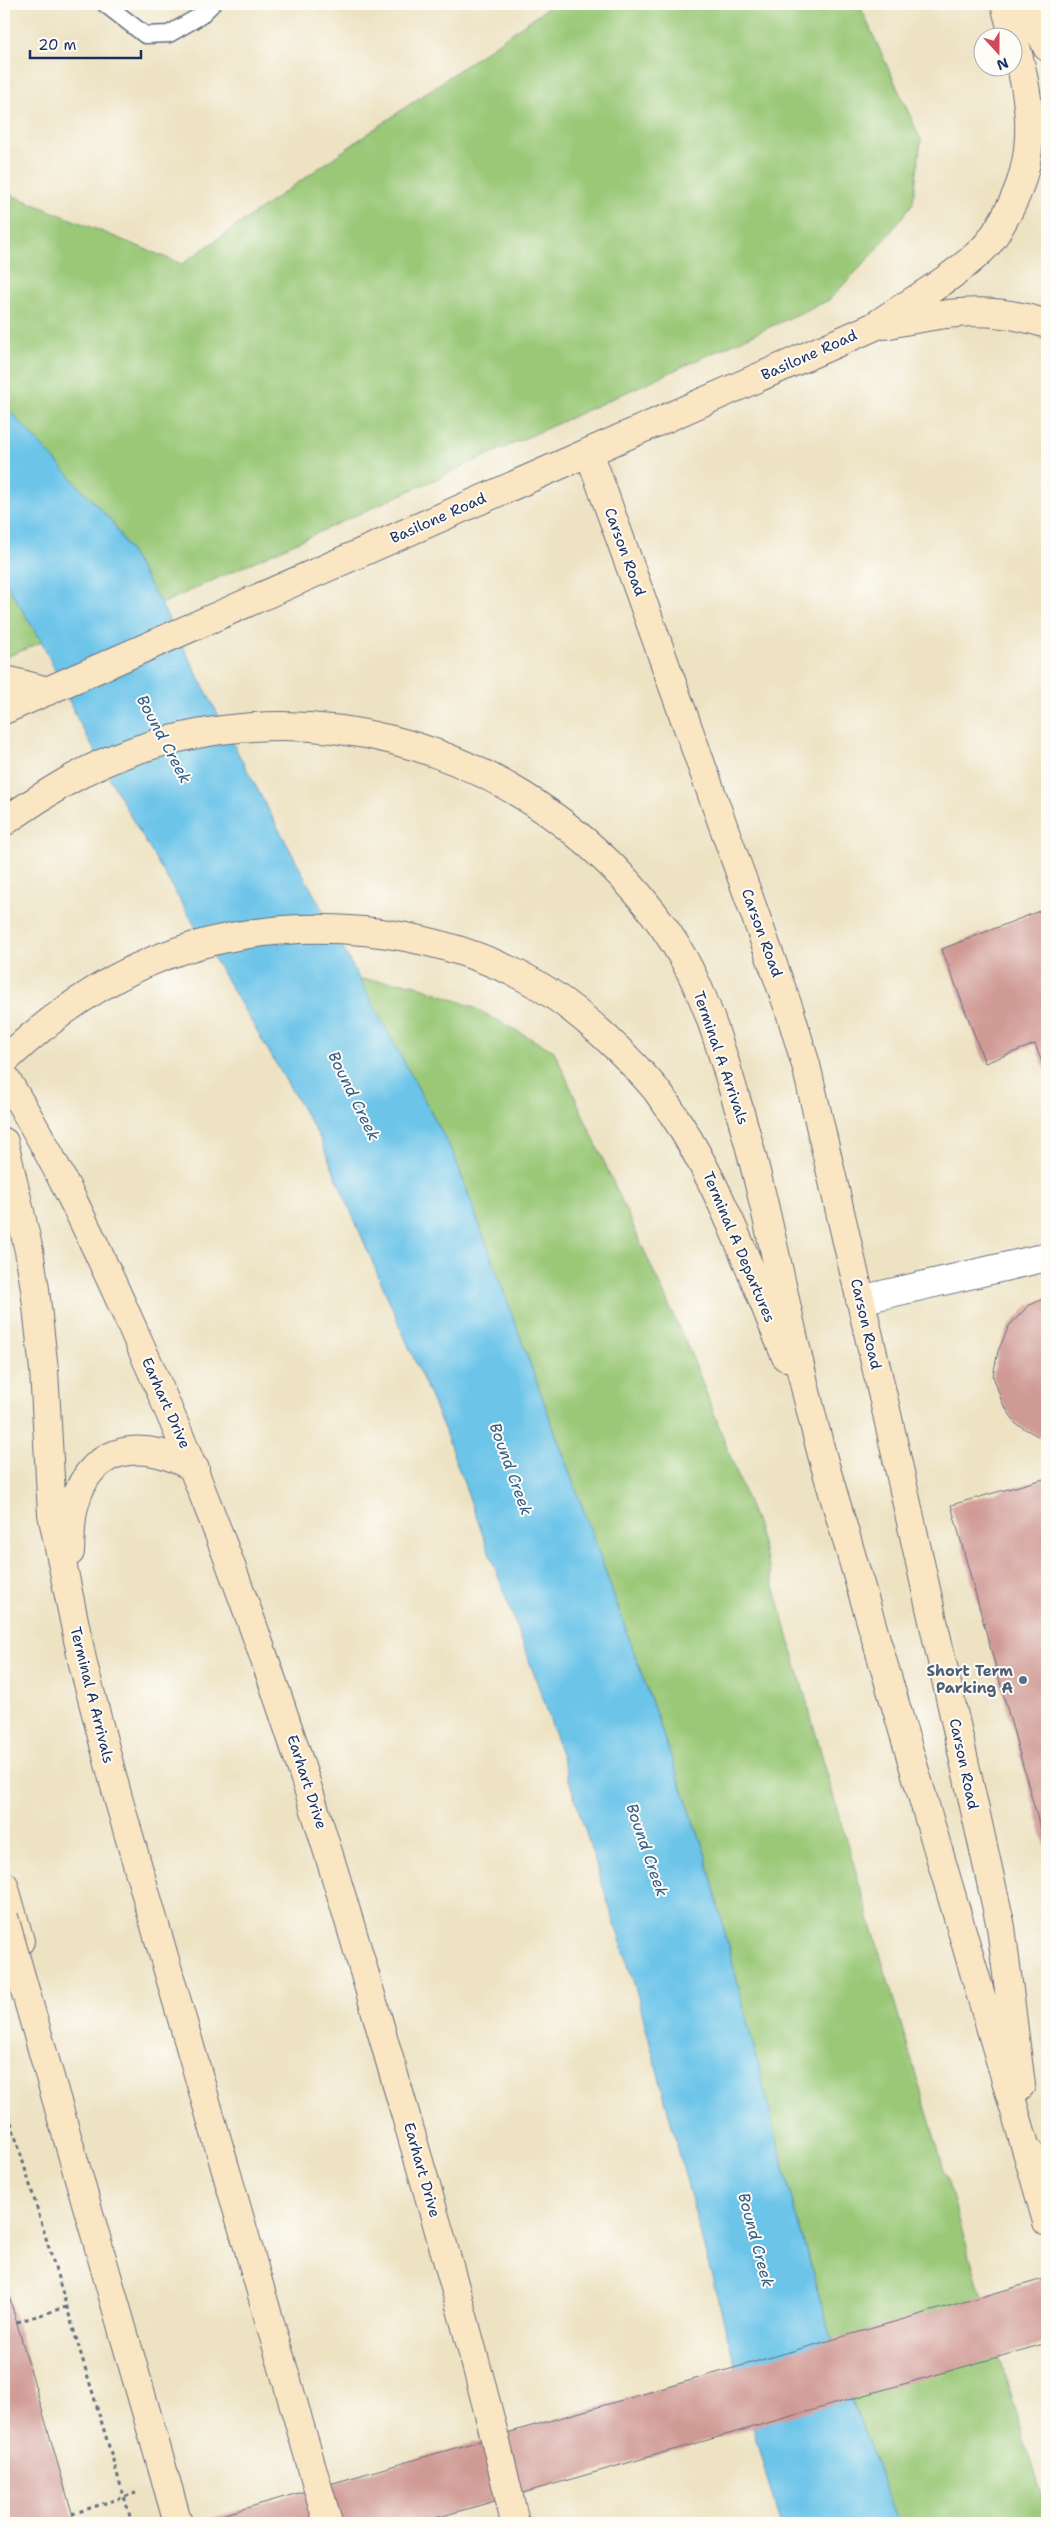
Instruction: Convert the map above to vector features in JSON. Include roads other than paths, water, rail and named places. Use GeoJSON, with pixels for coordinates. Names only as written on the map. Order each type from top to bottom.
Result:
{"type":"FeatureCollection","features":[{"type":"Feature","properties":{"kind":"street"},"geometry":{"type":"LineString","coordinates":[[873,327],[982,250],[997,233],[1019,192],[1025,173],[1031,125],[1026,82],[1004,4]]}},
{"type":"Feature","properties":{"kind":"street"},"geometry":{"type":"LineString","coordinates":[[1028,4],[1047,47]]}},
{"type":"Feature","properties":{"kind":"street"},"geometry":{"type":"LineString","coordinates":[[873,327],[953,312],[979,311],[1028,318],[1047,324]]}},
{"type":"Feature","properties":{"kind":"street","name":"Basilone Road"},"geometry":{"type":"LineString","coordinates":[[4,710],[873,327]]}},
{"type":"Feature","properties":{"kind":"street","name":"Carson Road"},"geometry":{"type":"LineString","coordinates":[[589,452],[790,1012],[820,1118],[1001,1927],[1032,2169],[1047,2222]]}},
{"type":"Feature","properties":{"kind":"street"},"geometry":{"type":"LineString","coordinates":[[4,682],[10,681],[48,690]]}},
{"type":"Feature","properties":{"kind":"street","name":"Terminal A Arrivals"},"geometry":{"type":"LineString","coordinates":[[4,822],[64,782],[100,764],[137,750],[175,739],[215,731],[264,727],[310,728],[380,736],[463,764],[504,783],[538,804],[572,830],[623,877],[650,908],[669,935],[700,992],[725,1060],[746,1131],[764,1200],[814,1428]]}},
{"type":"Feature","properties":{"kind":"street","name":"Terminal A Departures"},"geometry":{"type":"LineString","coordinates":[[4,1061],[27,1040],[77,1002],[105,984],[165,956],[197,945],[262,931],[329,928],[370,932],[427,942],[470,955],[527,979],[587,1020],[634,1065],[656,1090],[674,1117],[715,1187],[814,1428]]}},
{"type":"Feature","properties":{"kind":"street","name":"Earhart Drive"},"geometry":{"type":"LineString","coordinates":[[4,1076],[31,1120],[80,1214],[131,1324],[195,1469],[276,1686],[332,1859],[468,2332],[515,2523]]}},
{"type":"Feature","properties":{"kind":"street","name":"Terminal A Arrivals"},"geometry":{"type":"LineString","coordinates":[[4,1142],[29,1251],[35,1289],[44,1370],[52,1514],[83,1664],[118,1798],[328,2523]]}},
{"type":"Feature","properties":{"kind":"street"},"geometry":{"type":"LineString","coordinates":[[860,1300],[1047,1257]]}},
{"type":"Feature","properties":{"kind":"street"},"geometry":{"type":"LineString","coordinates":[[814,1428],[1032,2169]]}},
{"type":"Feature","properties":{"kind":"street"},"geometry":{"type":"LineString","coordinates":[[68,1591],[74,1503],[85,1477],[94,1467],[116,1453],[144,1450],[172,1457],[195,1469]]}},
{"type":"Feature","properties":{"kind":"street"},"geometry":{"type":"LineString","coordinates":[[4,1885],[187,2523]]}},
{"type":"Feature","properties":{"kind":"street"},"geometry":{"type":"LineString","coordinates":[[4,1917],[178,2523]]}},
{"type":"Feature","properties":{"kind":"lane"},"geometry":{"type":"LineString","coordinates":[[105,4],[145,36],[169,34],[200,16],[212,4]]}},
{"type":"Feature","properties":{"kind":"water","name":"Bound Creek"},"geometry":{"type":"Polygon","coordinates":[[[4,405],[113,523],[161,604],[239,755],[454,1155],[591,1531],[705,1853],[797,2220],[844,2380],[899,2523],[780,2523],[745,2402],[636,1990],[545,1704],[444,1429],[319,1137],[128,812],[78,720],[42,642],[4,580],[4,405]]]}},
{"type":"Feature","properties":{"kind":"place","name":"Short Term Parking A"},"geometry":{"type":"Point","coordinates":[1023,1680]}}]}
